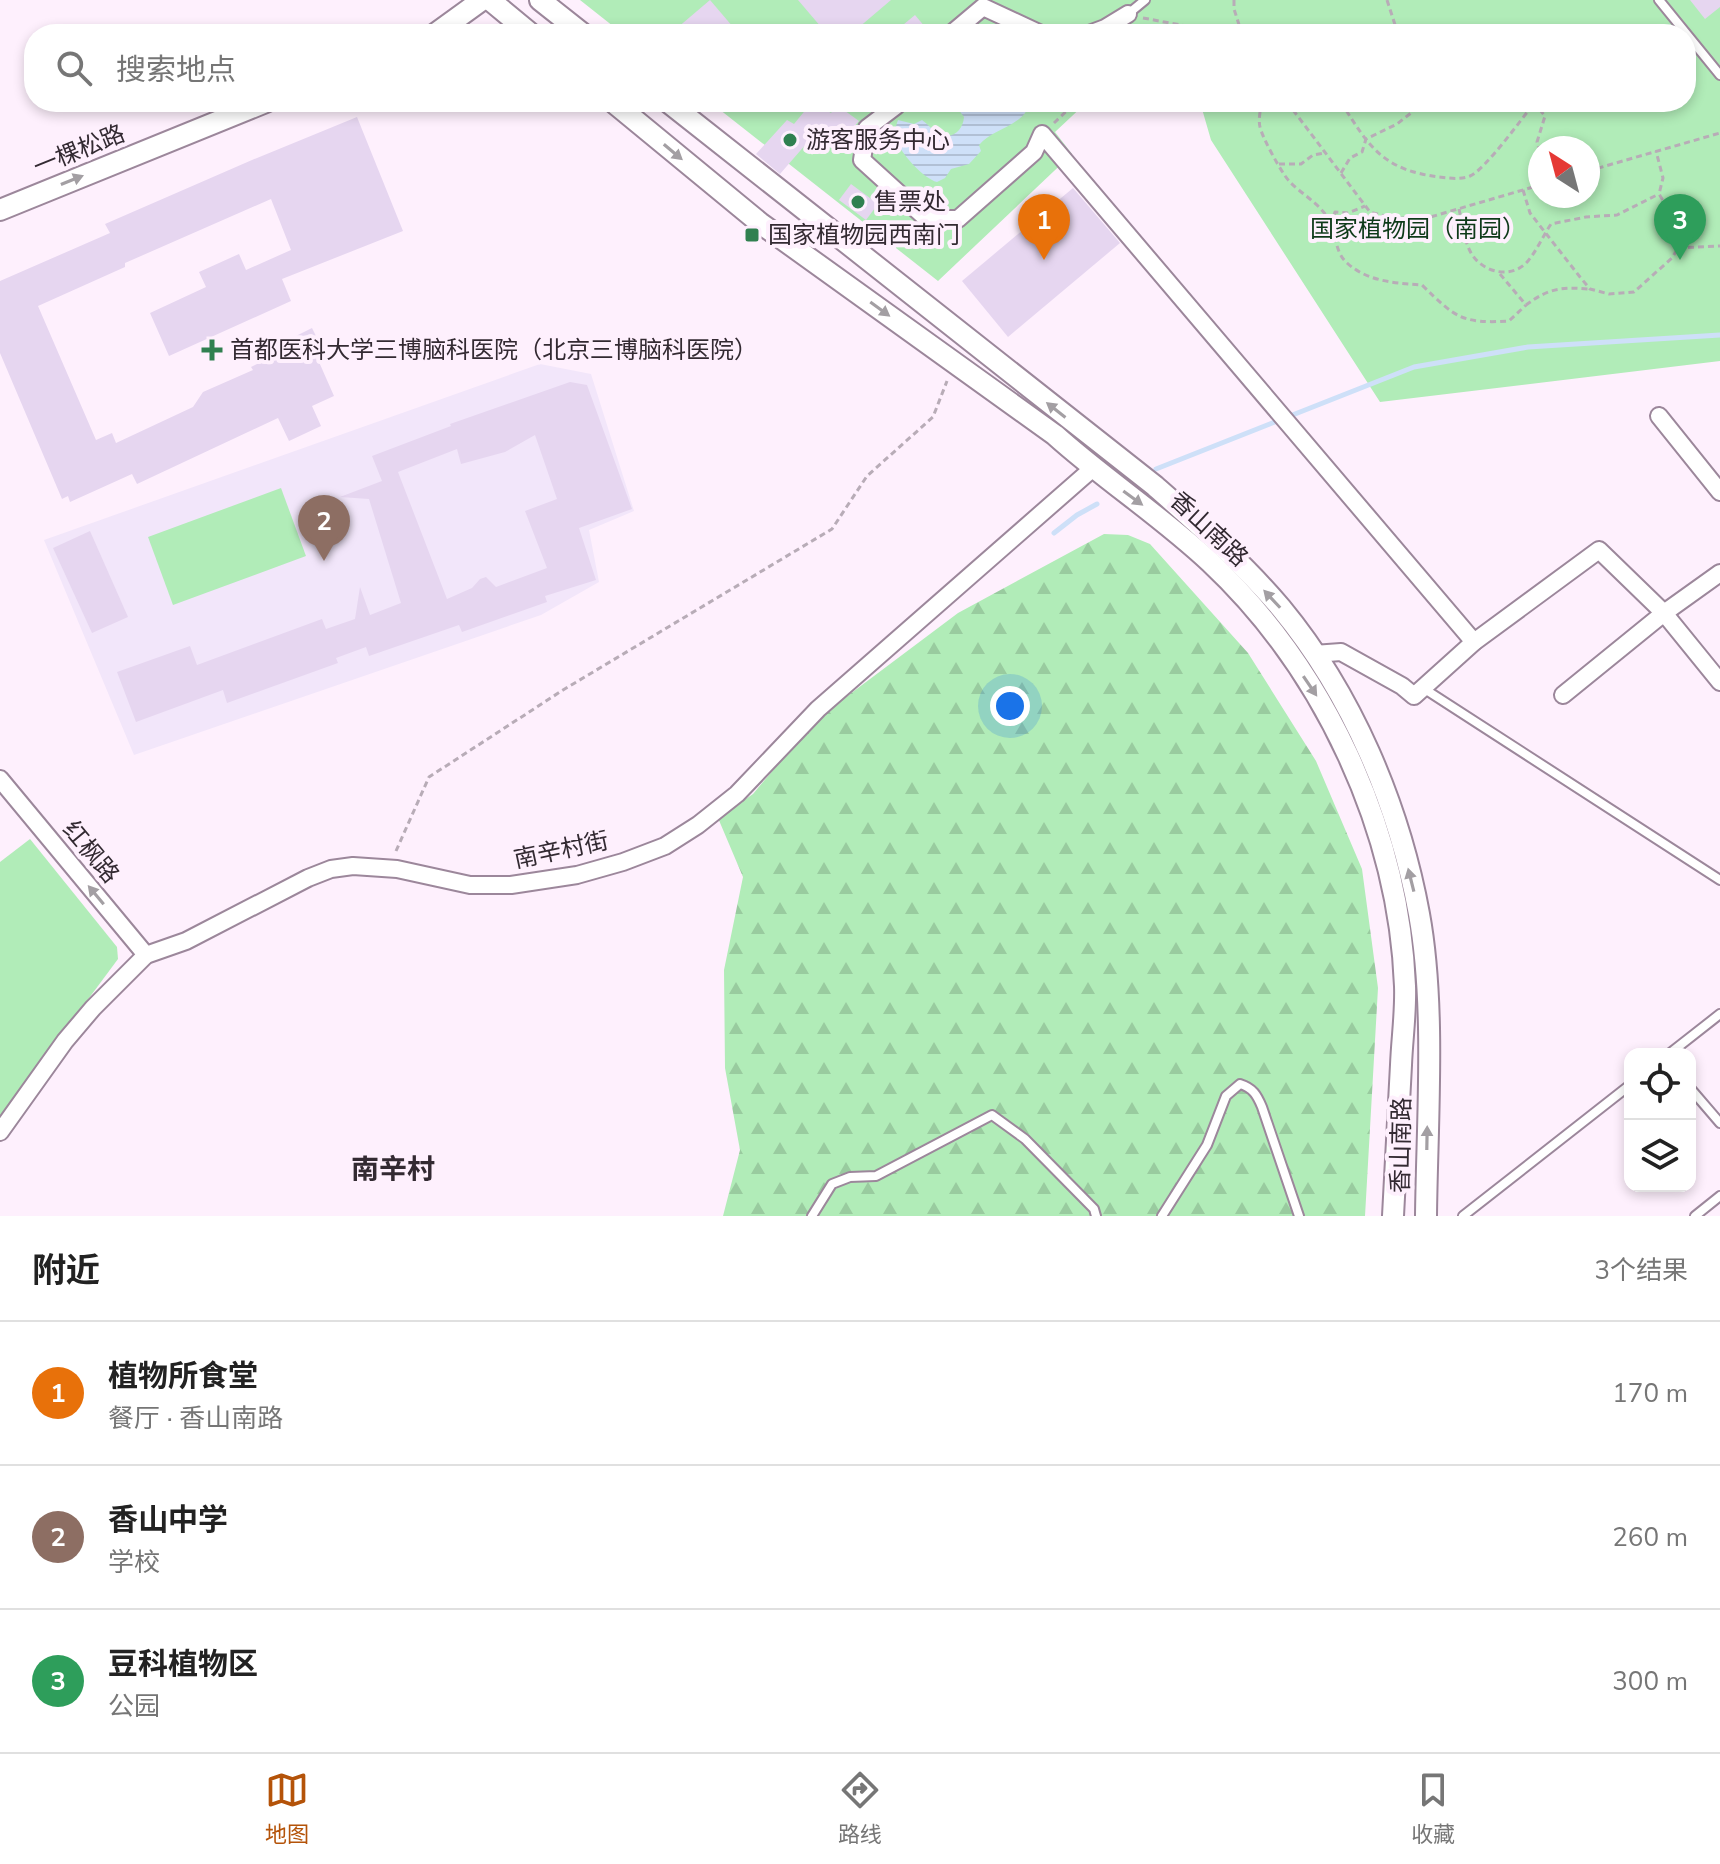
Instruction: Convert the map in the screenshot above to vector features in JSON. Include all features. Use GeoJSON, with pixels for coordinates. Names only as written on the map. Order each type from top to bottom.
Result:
{"type":"FeatureCollection","features":[{"type":"Feature","properties":{"kind":"street"},"geometry":{"type":"LineString","coordinates":[[449,24],[482,0]]}},
{"type":"Feature","properties":{"kind":"street"},"geometry":{"type":"LineString","coordinates":[[490,0],[519,24]]}},
{"type":"Feature","properties":{"kind":"street"},"geometry":{"type":"LineString","coordinates":[[540,0],[570,24]]}},
{"type":"Feature","properties":{"kind":"street"},"geometry":{"type":"LineString","coordinates":[[963,24],[983,7],[1020,24]]}},
{"type":"Feature","properties":{"kind":"street"},"geometry":{"type":"LineString","coordinates":[[1112,24],[1128,14]]}},
{"type":"Feature","properties":{"kind":"street","name":"一棵松路"},"geometry":{"type":"LineString","coordinates":[[0,210],[241,112]]}},
{"type":"Feature","properties":{"kind":"street","name":"香山南路"},"geometry":{"type":"LineString","coordinates":[[625,112],[760,223],[1055,435],[1092,469],[1142,503],[1211,563],[1267,622],[1317,695],[1352,766],[1381,843],[1398,918],[1404,974],[1393,1216]]}},
{"type":"Feature","properties":{"kind":"street","name":"香山南路"},"geometry":{"type":"LineString","coordinates":[[681,112],[1155,486],[1225,548],[1282,609],[1335,683],[1372,757],[1400,837],[1419,914],[1427,991],[1426,1216]]}},
{"type":"Feature","properties":{"kind":"street"},"geometry":{"type":"LineString","coordinates":[[888,112],[867,128],[862,160],[927,219],[958,219],[1034,152],[1042,134],[1474,642]]}},
{"type":"Feature","properties":{"kind":"street"},"geometry":{"type":"LineString","coordinates":[[1659,416],[1720,492]]}},
{"type":"Feature","properties":{"kind":"street","name":"南辛村街"},"geometry":{"type":"LineString","coordinates":[[0,1132],[65,1041],[146,955],[199,935],[331,869],[353,866],[389,868],[470,885],[511,885],[577,875],[665,846],[737,794],[818,709],[1092,469]]}},
{"type":"Feature","properties":{"kind":"street"},"geometry":{"type":"LineString","coordinates":[[1314,654],[1341,652],[1414,696],[1474,642],[1599,550],[1664,613],[1720,682]]}},
{"type":"Feature","properties":{"kind":"street"},"geometry":{"type":"LineString","coordinates":[[1563,695],[1664,613],[1720,573]]}},
{"type":"Feature","properties":{"kind":"street","name":"红枫路"},"geometry":{"type":"LineString","coordinates":[[0,779],[146,955]]}},
{"type":"Feature","properties":{"kind":"lane"},"geometry":{"type":"LineString","coordinates":[[1128,14],[1145,0]]}},
{"type":"Feature","properties":{"kind":"lane"},"geometry":{"type":"LineString","coordinates":[[1659,0],[1679,24]]}},
{"type":"Feature","properties":{"kind":"lane"},"geometry":{"type":"LineString","coordinates":[[1696,45],[1720,75]]}},
{"type":"Feature","properties":{"kind":"lane"},"geometry":{"type":"LineString","coordinates":[[1423,688],[1720,880]]}},
{"type":"Feature","properties":{"kind":"lane"},"geometry":{"type":"LineString","coordinates":[[1677,1048],[1720,1014]]}},
{"type":"Feature","properties":{"kind":"lane"},"geometry":{"type":"LineString","coordinates":[[1162,1216],[1207,1145],[1226,1096],[1240,1084],[1256,1093],[1299,1216]]}},
{"type":"Feature","properties":{"kind":"lane"},"geometry":{"type":"LineString","coordinates":[[1463,1216],[1624,1090]]}},
{"type":"Feature","properties":{"kind":"lane"},"geometry":{"type":"LineString","coordinates":[[1696,1095],[1720,1123]]}},
{"type":"Feature","properties":{"kind":"lane"},"geometry":{"type":"LineString","coordinates":[[812,1216],[832,1184],[850,1177],[876,1176],[992,1115],[1025,1139],[1094,1209],[1096,1216]]}},
{"type":"Feature","properties":{"kind":"lane"},"geometry":{"type":"LineString","coordinates":[[1695,1216],[1720,1196]]}},
{"type":"Feature","properties":{"kind":"path"},"geometry":{"type":"LineString","coordinates":[[1234,0],[1240,24]]}},
{"type":"Feature","properties":{"kind":"path"},"geometry":{"type":"LineString","coordinates":[[1387,0],[1395,24]]}},
{"type":"Feature","properties":{"kind":"path"},"geometry":{"type":"LineString","coordinates":[[1128,14],[1166,24]]}},
{"type":"Feature","properties":{"kind":"path"},"geometry":{"type":"LineString","coordinates":[[1042,134],[1065,112]]}},
{"type":"Feature","properties":{"kind":"path"},"geometry":{"type":"LineString","coordinates":[[1261,112],[1260,127],[1279,164],[1289,180],[1321,209],[1331,224],[1335,244],[1345,262],[1384,282],[1422,285],[1451,313],[1469,321],[1509,321],[1543,293],[1563,288],[1590,289],[1609,294],[1634,292],[1672,258],[1678,248],[1675,220],[1659,194],[1663,178],[1656,151]]}},
{"type":"Feature","properties":{"kind":"path"},"geometry":{"type":"LineString","coordinates":[[1295,112],[1370,212],[1392,218],[1427,218],[1528,189]]}},
{"type":"Feature","properties":{"kind":"path"},"geometry":{"type":"LineString","coordinates":[[1348,112],[1375,152],[1385,160],[1415,173],[1456,178],[1471,176],[1488,160],[1526,112]]}},
{"type":"Feature","properties":{"kind":"path"},"geometry":{"type":"LineString","coordinates":[[1341,173],[1350,158],[1362,152],[1366,139],[1397,124],[1412,112]]}},
{"type":"Feature","properties":{"kind":"path"},"geometry":{"type":"LineString","coordinates":[[1539,136],[1545,116],[1542,112]]}},
{"type":"Feature","properties":{"kind":"path"},"geometry":{"type":"LineString","coordinates":[[1600,167],[1720,133]]}},
{"type":"Feature","properties":{"kind":"path"},"geometry":{"type":"LineString","coordinates":[[1279,164],[1301,164],[1313,155],[1326,153]]}},
{"type":"Feature","properties":{"kind":"path"},"geometry":{"type":"LineString","coordinates":[[1523,190],[1530,213],[1590,289]]}},
{"type":"Feature","properties":{"kind":"path"},"geometry":{"type":"LineString","coordinates":[[1500,274],[1526,264],[1551,224],[1617,215],[1659,194]]}},
{"type":"Feature","properties":{"kind":"path"},"geometry":{"type":"LineString","coordinates":[[1331,224],[1335,212],[1348,213],[1365,205]]}},
{"type":"Feature","properties":{"kind":"path"},"geometry":{"type":"LineString","coordinates":[[1459,209],[1470,252],[1482,265],[1500,274],[1526,305]]}},
{"type":"Feature","properties":{"kind":"path"},"geometry":{"type":"LineString","coordinates":[[1678,248],[1720,246]]}},
{"type":"Feature","properties":{"kind":"path"},"geometry":{"type":"LineString","coordinates":[[389,868],[429,777],[563,690],[832,529],[867,476],[933,417],[955,363]]}},
{"type":"Feature","properties":{"kind":"shaded area"},"geometry":{"type":"Polygon","coordinates":[[[540,364],[591,374],[634,511],[589,530],[599,582],[541,615],[134,755],[44,540],[540,364]]]}},
{"type":"Feature","properties":{"kind":"green space","name":"国家植物园（南园）"},"geometry":{"type":"Polygon","coordinates":[[[580,0],[1720,0],[1720,361],[1380,402],[1211,140],[1203,112],[1696,112],[1696,24],[610,24],[580,0]]]}},
{"type":"Feature","properties":{"kind":"green space"},"geometry":{"type":"Polygon","coordinates":[[[723,112],[1076,112],[1055,132],[1072,154],[938,281],[723,112]]]}},
{"type":"Feature","properties":{"kind":"green space"},"geometry":{"type":"Polygon","coordinates":[[[281,488],[306,556],[173,605],[148,537],[281,488]]]}},
{"type":"Feature","properties":{"kind":"green space"},"geometry":{"type":"Polygon","coordinates":[[[1104,534],[1128,535],[1150,544],[1248,653],[1316,761],[1362,869],[1378,988],[1365,1216],[723,1216],[740,1150],[725,1068],[724,970],[743,877],[718,818],[753,794],[834,706],[958,613],[1104,534]]]}},
{"type":"Feature","properties":{"kind":"green space"},"geometry":{"type":"Polygon","coordinates":[[[30,839],[117,947],[118,959],[0,1118],[0,862],[30,839]]]}},
{"type":"Feature","properties":{"kind":"water"},"geometry":{"type":"Polygon","coordinates":[[[960,112],[1025,112],[1015,122],[985,139],[979,145],[981,151],[969,164],[951,169],[945,178],[937,182],[919,171],[896,139],[898,120],[914,124],[922,120],[939,134],[949,136],[959,130],[964,117],[960,112]]]}},
{"type":"Feature","properties":{"kind":"building"},"geometry":{"type":"Polygon","coordinates":[[[710,0],[730,24],[682,24],[710,0]]]}},
{"type":"Feature","properties":{"kind":"building"},"geometry":{"type":"Polygon","coordinates":[[[798,0],[891,0],[863,24],[818,24],[798,0]]]}},
{"type":"Feature","properties":{"kind":"building"},"geometry":{"type":"Polygon","coordinates":[[[1690,0],[1720,0],[1720,7],[1705,19],[1690,0]]]}},
{"type":"Feature","properties":{"kind":"building"},"geometry":{"type":"Polygon","coordinates":[[[915,15],[923,24],[904,24],[915,15]]]}},
{"type":"Feature","properties":{"kind":"building","name":"游客服务中心"},"geometry":{"type":"Polygon","coordinates":[[[804,112],[847,112],[859,121],[839,144],[820,128],[780,174],[756,154],[787,120],[794,124],[804,112]]]}},
{"type":"Feature","properties":{"kind":"building"},"geometry":{"type":"Polygon","coordinates":[[[357,117],[403,231],[282,279],[291,301],[169,356],[150,313],[206,287],[199,272],[239,254],[246,270],[291,250],[271,199],[125,263],[125,267],[38,306],[96,440],[112,433],[116,443],[193,407],[203,392],[253,370],[251,367],[281,352],[294,337],[312,328],[326,356],[319,362],[334,396],[312,406],[321,426],[289,441],[278,418],[137,484],[132,474],[70,502],[68,496],[62,499],[0,353],[0,281],[110,233],[105,224],[357,117]]]}},
{"type":"Feature","properties":{"kind":"building","name":"售票处"},"geometry":{"type":"Polygon","coordinates":[[[851,184],[878,204],[866,220],[839,200],[851,184]]]}},
{"type":"Feature","properties":{"kind":"building"},"geometry":{"type":"Polygon","coordinates":[[[1073,188],[1120,243],[1008,337],[962,281],[1073,188]]]}},
{"type":"Feature","properties":{"kind":"building"},"geometry":{"type":"Polygon","coordinates":[[[570,382],[587,385],[632,509],[579,528],[596,580],[545,596],[547,602],[462,632],[459,625],[369,656],[366,647],[336,658],[338,663],[227,703],[223,690],[136,722],[117,672],[190,646],[197,665],[322,619],[326,629],[355,619],[360,587],[370,615],[401,603],[369,499],[340,497],[382,481],[372,456],[450,424],[570,382]],[[535,435],[505,452],[461,464],[457,449],[398,472],[447,599],[472,588],[486,577],[496,587],[547,568],[525,511],[557,499],[535,435]]]}},
{"type":"Feature","properties":{"kind":"building"},"geometry":{"type":"Polygon","coordinates":[[[90,531],[128,617],[92,633],[53,548],[90,531]]]}},
{"type":"Feature","properties":{"kind":"waterway"},"geometry":{"type":"LineString","coordinates":[[1156,469],[1414,367],[1528,347],[1720,335]]}},
{"type":"Feature","properties":{"kind":"waterway"},"geometry":{"type":"LineString","coordinates":[[1054,533],[1097,504]]}},
{"type":"Feature","properties":{"kind":"place","name":"游客服务中心"},"geometry":{"type":"Point","coordinates":[790,140]}},
{"type":"Feature","properties":{"kind":"place","name":"售票处"},"geometry":{"type":"Point","coordinates":[858,202]}},
{"type":"Feature","properties":{"kind":"place","name":"国家植物园西南门"},"geometry":{"type":"Point","coordinates":[752,235]}},
{"type":"Feature","properties":{"kind":"place","name":"植物所食堂"},"geometry":{"type":"Point","coordinates":[1044,260]}},
{"type":"Feature","properties":{"kind":"place","name":"豆科植物区"},"geometry":{"type":"Point","coordinates":[1680,260]}},
{"type":"Feature","properties":{"kind":"place","name":"首都医科大学三博脑科医院（北京三博脑科医院）"},"geometry":{"type":"Point","coordinates":[212,350]}},
{"type":"Feature","properties":{"kind":"place","name":"香山中学"},"geometry":{"type":"Point","coordinates":[324,561]}},
{"type":"Feature","properties":{"kind":"district","name":"南辛村"},"geometry":{"type":"Point","coordinates":[393,1169]}}]}
